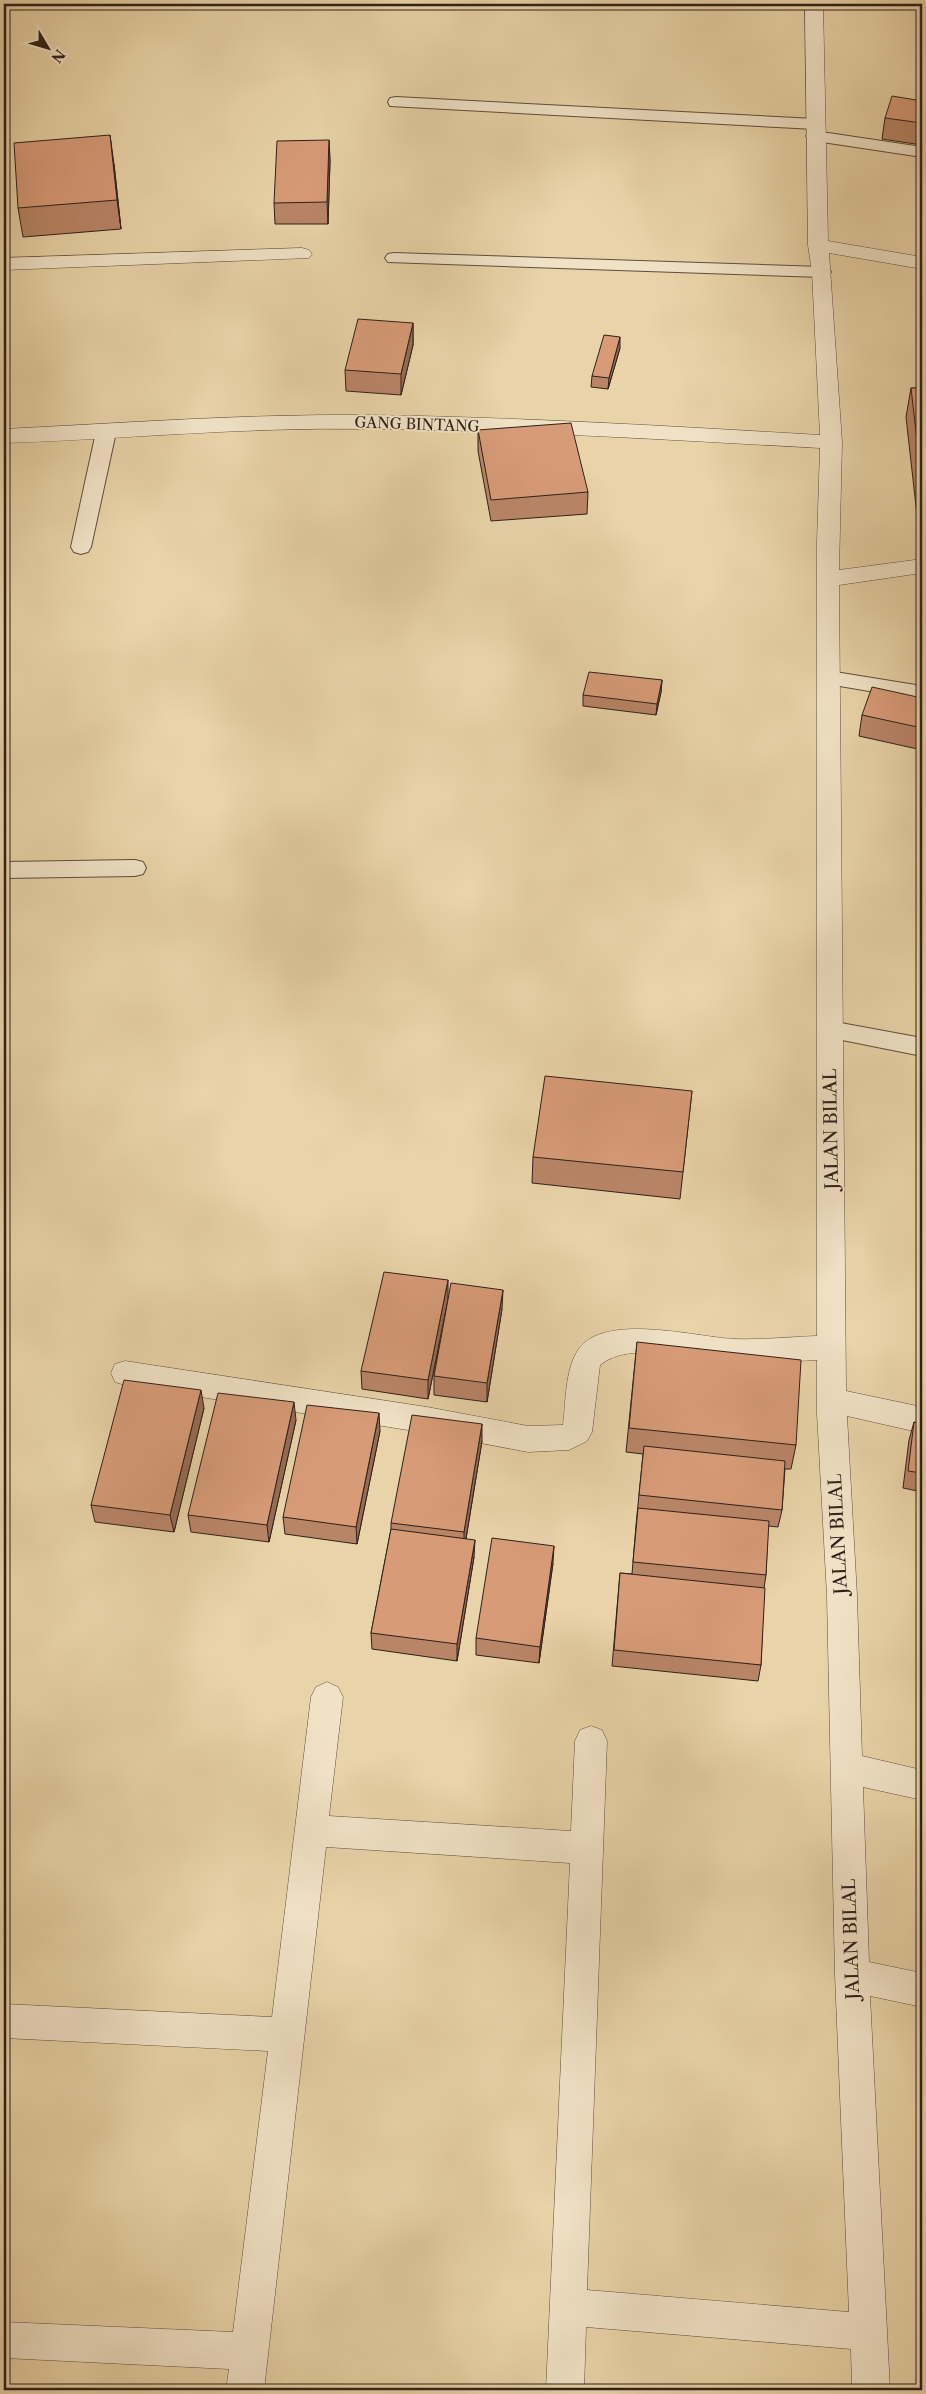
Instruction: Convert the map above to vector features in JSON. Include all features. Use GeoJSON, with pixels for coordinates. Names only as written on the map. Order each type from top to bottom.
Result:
{"type":"FeatureCollection","features":[{"type":"Feature","properties":{"kind":"street","name":"JALAN BILAL"},"geometry":{"type":"LineString","coordinates":[[814,4],[818,246],[822,272],[831,442],[828,542],[832,1400],[847,1768],[852,1975],[871,2390]]}},
{"type":"Feature","properties":{"kind":"street"},"geometry":{"type":"LineString","coordinates":[[818,246],[922,263]]}},
{"type":"Feature","properties":{"kind":"street"},"geometry":{"type":"LineString","coordinates":[[4,264],[302,254]]}},
{"type":"Feature","properties":{"kind":"street","name":"GANG BINTANG"},"geometry":{"type":"LineString","coordinates":[[4,436],[228,425],[364,422],[616,430],[831,442]]}},
{"type":"Feature","properties":{"kind":"street"},"geometry":{"type":"LineString","coordinates":[[829,579],[922,566]]}},
{"type":"Feature","properties":{"kind":"street"},"geometry":{"type":"LineString","coordinates":[[125,1373],[427,1420],[528,1439],[569,1437],[577,1432],[588,1358],[599,1347],[643,1341],[733,1351],[833,1347]]}},
{"type":"Feature","properties":{"kind":"street"},"geometry":{"type":"LineString","coordinates":[[832,1400],[922,1420]]}},
{"type":"Feature","properties":{"kind":"street"},"geometry":{"type":"LineString","coordinates":[[245,2390],[326,1697]]}},
{"type":"Feature","properties":{"kind":"street"},"geometry":{"type":"LineString","coordinates":[[565,2390],[591,1741]]}},
{"type":"Feature","properties":{"kind":"street"},"geometry":{"type":"LineString","coordinates":[[847,1768],[922,1785]]}},
{"type":"Feature","properties":{"kind":"street"},"geometry":{"type":"LineString","coordinates":[[310,1830],[586,1848]]}},
{"type":"Feature","properties":{"kind":"street"},"geometry":{"type":"LineString","coordinates":[[852,1975],[922,1990]]}},
{"type":"Feature","properties":{"kind":"street"},"geometry":{"type":"LineString","coordinates":[[4,2021],[287,2035]]}},
{"type":"Feature","properties":{"kind":"street"},"geometry":{"type":"LineString","coordinates":[[568,2307],[868,2332]]}},
{"type":"Feature","properties":{"kind":"street"},"geometry":{"type":"LineString","coordinates":[[4,2340],[250,2351]]}},
{"type":"Feature","properties":{"kind":"lane"},"geometry":{"type":"LineString","coordinates":[[396,102],[815,130],[922,152]]}},
{"type":"Feature","properties":{"kind":"lane"},"geometry":{"type":"LineString","coordinates":[[394,258],[822,272]]}},
{"type":"Feature","properties":{"kind":"lane"},"geometry":{"type":"LineString","coordinates":[[81,547],[106,432]]}},
{"type":"Feature","properties":{"kind":"lane"},"geometry":{"type":"LineString","coordinates":[[829,678],[922,693]]}},
{"type":"Feature","properties":{"kind":"lane"},"geometry":{"type":"LineString","coordinates":[[4,870],[135,868]]}},
{"type":"Feature","properties":{"kind":"lane"},"geometry":{"type":"LineString","coordinates":[[830,1030],[922,1047]]}},
{"type":"Feature","properties":{"kind":"building"},"geometry":{"type":"Polygon","coordinates":[[[892,96],[922,101],[922,123],[885,118],[892,96]]]}},
{"type":"Feature","properties":{"kind":"building"},"geometry":{"type":"Polygon","coordinates":[[[110,135],[117,200],[18,208],[14,143],[110,135]]]}},
{"type":"Feature","properties":{"kind":"building"},"geometry":{"type":"Polygon","coordinates":[[[329,140],[327,202],[274,203],[277,141],[329,140]]]}},
{"type":"Feature","properties":{"kind":"building"},"geometry":{"type":"Polygon","coordinates":[[[358,319],[413,323],[401,374],[345,370],[358,319]]]}},
{"type":"Feature","properties":{"kind":"building"},"geometry":{"type":"Polygon","coordinates":[[[604,335],[620,337],[609,378],[592,376],[604,335]]]}},
{"type":"Feature","properties":{"kind":"building"},"geometry":{"type":"Polygon","coordinates":[[[911,388],[922,388],[922,483],[911,388]]]}},
{"type":"Feature","properties":{"kind":"building"},"geometry":{"type":"Polygon","coordinates":[[[571,423],[588,492],[491,500],[478,430],[571,423]]]}},
{"type":"Feature","properties":{"kind":"building"},"geometry":{"type":"Polygon","coordinates":[[[589,672],[662,680],[657,704],[583,695],[589,672]]]}},
{"type":"Feature","properties":{"kind":"building"},"geometry":{"type":"Polygon","coordinates":[[[872,687],[922,698],[922,728],[862,715],[872,687]]]}},
{"type":"Feature","properties":{"kind":"building"},"geometry":{"type":"Polygon","coordinates":[[[545,1076],[692,1091],[683,1172],[533,1157],[545,1076]]]}},
{"type":"Feature","properties":{"kind":"building"},"geometry":{"type":"Polygon","coordinates":[[[384,1272],[448,1280],[428,1380],[361,1371],[384,1272]]]}},
{"type":"Feature","properties":{"kind":"building"},"geometry":{"type":"Polygon","coordinates":[[[451,1283],[503,1290],[487,1383],[434,1376],[451,1283]]]}},
{"type":"Feature","properties":{"kind":"building"},"geometry":{"type":"Polygon","coordinates":[[[637,1342],[801,1360],[796,1445],[629,1428],[637,1342]]]}},
{"type":"Feature","properties":{"kind":"building"},"geometry":{"type":"Polygon","coordinates":[[[124,1380],[201,1390],[170,1515],[91,1505],[124,1380]]]}},
{"type":"Feature","properties":{"kind":"building"},"geometry":{"type":"Polygon","coordinates":[[[218,1393],[294,1402],[267,1525],[188,1515],[218,1393]]]}},
{"type":"Feature","properties":{"kind":"building"},"geometry":{"type":"Polygon","coordinates":[[[307,1405],[379,1413],[356,1527],[283,1517],[307,1405]]]}},
{"type":"Feature","properties":{"kind":"building"},"geometry":{"type":"Polygon","coordinates":[[[412,1415],[482,1424],[464,1532],[391,1523],[412,1415]]]}},
{"type":"Feature","properties":{"kind":"building"},"geometry":{"type":"Polygon","coordinates":[[[914,1422],[922,1424],[922,1473],[908,1471],[914,1422]]]}},
{"type":"Feature","properties":{"kind":"building"},"geometry":{"type":"Polygon","coordinates":[[[644,1446],[785,1461],[782,1510],[639,1495],[644,1446]]]}},
{"type":"Feature","properties":{"kind":"building"},"geometry":{"type":"Polygon","coordinates":[[[638,1508],[769,1521],[766,1575],[633,1562],[638,1508]]]}},
{"type":"Feature","properties":{"kind":"building"},"geometry":{"type":"Polygon","coordinates":[[[391,1529],[475,1540],[457,1644],[371,1633],[391,1529]]]}},
{"type":"Feature","properties":{"kind":"building"},"geometry":{"type":"Polygon","coordinates":[[[492,1538],[554,1546],[540,1647],[476,1638],[492,1538]]]}},
{"type":"Feature","properties":{"kind":"building"},"geometry":{"type":"Polygon","coordinates":[[[620,1573],[765,1588],[761,1665],[614,1650],[620,1573]]]}}]}
